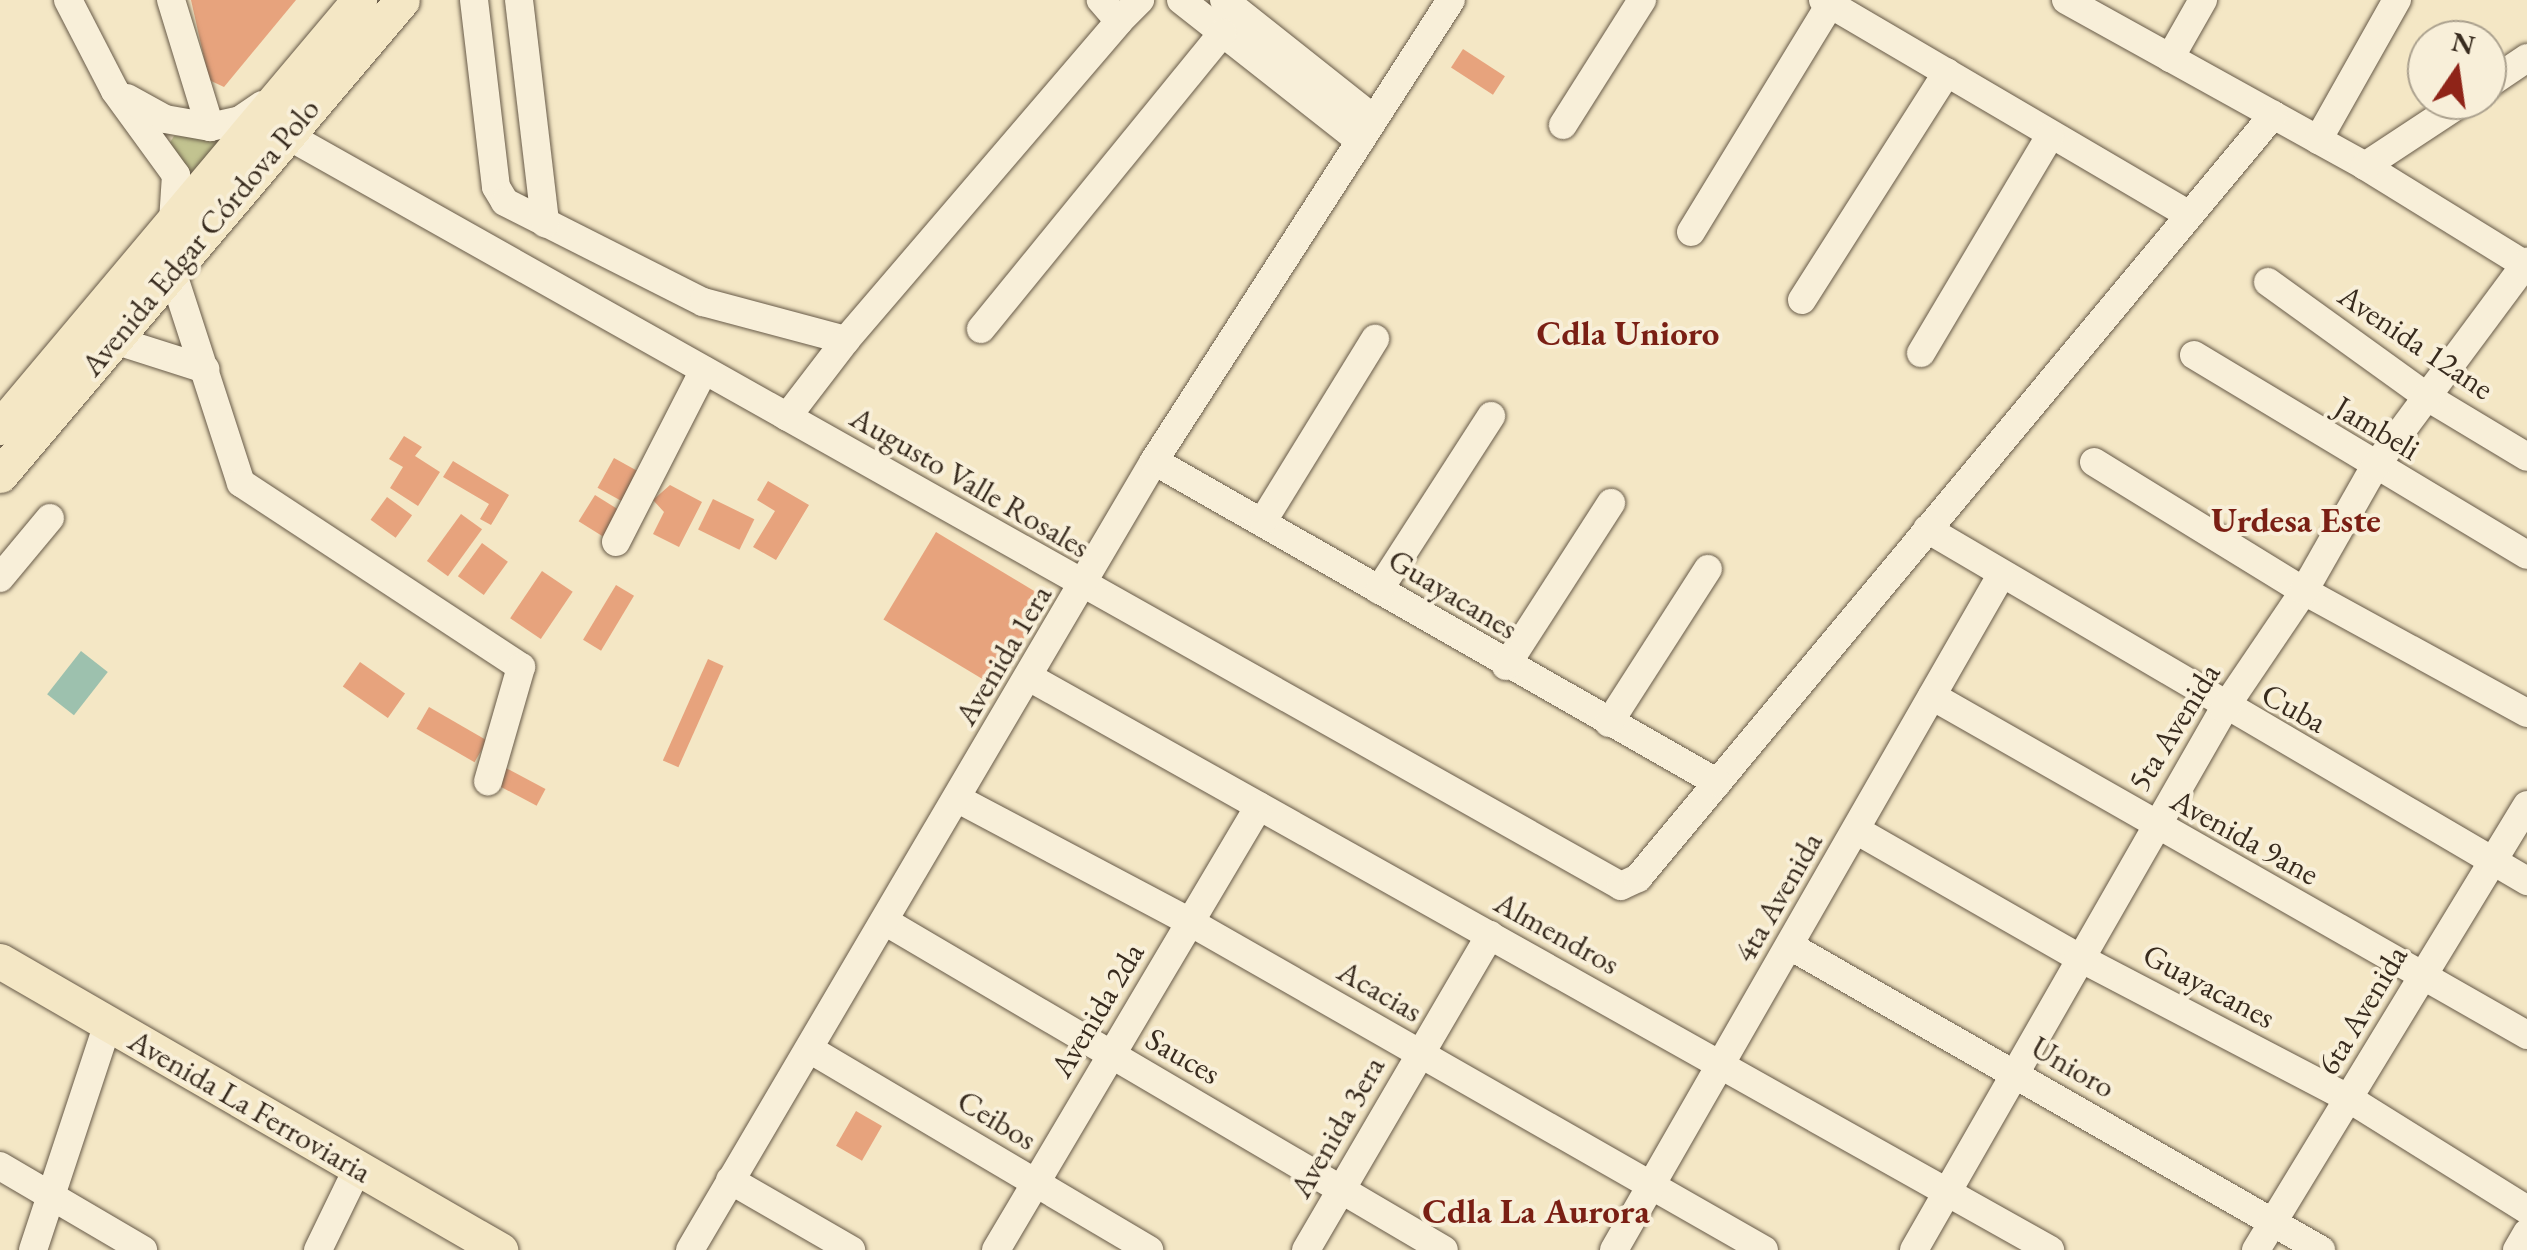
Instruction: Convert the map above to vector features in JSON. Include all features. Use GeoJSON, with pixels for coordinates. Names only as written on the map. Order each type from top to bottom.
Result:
{"type":"FeatureCollection","features":[{"type":"Feature","properties":{"kind":"main road","name":"Avenida Edgar Córdova Polo"},"geometry":{"type":"LineString","coordinates":[[0,427],[360,0]]}},
{"type":"Feature","properties":{"kind":"main road","name":"Avenida Edgar Córdova Polo"},"geometry":{"type":"LineString","coordinates":[[0,475],[284,134],[402,0]]}},
{"type":"Feature","properties":{"kind":"main road","name":"Avenida La Ferroviaria"},"geometry":{"type":"LineString","coordinates":[[0,961],[500,1250]]}},
{"type":"Feature","properties":{"kind":"main road","name":"Avenida La Ferroviaria"},"geometry":{"type":"LineString","coordinates":[[0,978],[467,1250]]}},
{"type":"Feature","properties":{"kind":"street"},"geometry":{"type":"LineString","coordinates":[[68,0],[115,92],[176,175],[172,221]]}},
{"type":"Feature","properties":{"kind":"street"},"geometry":{"type":"LineString","coordinates":[[171,0],[210,127]]}},
{"type":"Feature","properties":{"kind":"street"},"geometry":{"type":"LineString","coordinates":[[475,0],[496,186],[505,202],[703,302],[846,340]]}},
{"type":"Feature","properties":{"kind":"street"},"geometry":{"type":"LineString","coordinates":[[519,0],[544,223]]}},
{"type":"Feature","properties":{"kind":"street"},"geometry":{"type":"LineString","coordinates":[[787,416],[1110,10],[1140,0]]}},
{"type":"Feature","properties":{"kind":"street"},"geometry":{"type":"LineString","coordinates":[[1181,0],[1222,33],[1367,130]]}},
{"type":"Feature","properties":{"kind":"street"},"geometry":{"type":"LineString","coordinates":[[1224,0],[1367,130]]}},
{"type":"Feature","properties":{"kind":"street","name":"Avenida 1era"},"geometry":{"type":"LineString","coordinates":[[690,1250],[1083,588],[1154,461],[1450,0]]}},
{"type":"Feature","properties":{"kind":"street"},"geometry":{"type":"LineString","coordinates":[[1563,124],[1642,0]]}},
{"type":"Feature","properties":{"kind":"street"},"geometry":{"type":"LineString","coordinates":[[2066,0],[2366,166],[2526,264]]}},
{"type":"Feature","properties":{"kind":"street"},"geometry":{"type":"LineString","coordinates":[[2170,58],[2203,0]]}},
{"type":"Feature","properties":{"kind":"street"},"geometry":{"type":"LineString","coordinates":[[2318,140],[2397,0]]}},
{"type":"Feature","properties":{"kind":"street"},"geometry":{"type":"LineString","coordinates":[[1691,232],[1826,2],[2190,215]]}},
{"type":"Feature","properties":{"kind":"street"},"geometry":{"type":"LineString","coordinates":[[981,329],[1222,33]]}},
{"type":"Feature","properties":{"kind":"street"},"geometry":{"type":"LineString","coordinates":[[1802,300],[1947,72]]}},
{"type":"Feature","properties":{"kind":"street"},"geometry":{"type":"LineString","coordinates":[[115,92],[165,118],[210,127],[240,120],[276,96]]}},
{"type":"Feature","properties":{"kind":"street"},"geometry":{"type":"LineString","coordinates":[[1718,782],[2273,115]]}},
{"type":"Feature","properties":{"kind":"street"},"geometry":{"type":"LineString","coordinates":[[2366,166],[2434,120]]}},
{"type":"Feature","properties":{"kind":"street","name":"Augusto Valle Rosales"},"geometry":{"type":"LineString","coordinates":[[284,134],[787,416],[1083,588],[1622,886],[1638,878],[1718,782]]}},
{"type":"Feature","properties":{"kind":"street"},"geometry":{"type":"LineString","coordinates":[[1920,353],[2050,136]]}},
{"type":"Feature","properties":{"kind":"street","name":"5ta Avenida"},"geometry":{"type":"LineString","coordinates":[[1914,1250],[2224,709],[2304,591],[2374,468],[2526,264]]}},
{"type":"Feature","properties":{"kind":"street"},"geometry":{"type":"LineString","coordinates":[[172,272],[241,483],[521,667],[488,781]]}},
{"type":"Feature","properties":{"kind":"street","name":"Avenida 12ane"},"geometry":{"type":"LineString","coordinates":[[2268,282],[2429,398],[2527,457]]}},
{"type":"Feature","properties":{"kind":"street"},"geometry":{"type":"LineString","coordinates":[[1263,521],[1375,339]]}},
{"type":"Feature","properties":{"kind":"street"},"geometry":{"type":"LineString","coordinates":[[114,340],[204,369]]}},
{"type":"Feature","properties":{"kind":"street","name":"Jambeli"},"geometry":{"type":"LineString","coordinates":[[2194,355],[2374,468],[2527,555]]}},
{"type":"Feature","properties":{"kind":"street"},"geometry":{"type":"LineString","coordinates":[[616,542],[704,370]]}},
{"type":"Feature","properties":{"kind":"street"},"geometry":{"type":"LineString","coordinates":[[1379,590],[1492,416]]}},
{"type":"Feature","properties":{"kind":"street","name":"Guayacanes"},"geometry":{"type":"LineString","coordinates":[[1154,461],[1263,521],[1506,666],[1718,782]]}},
{"type":"Feature","properties":{"kind":"street"},"geometry":{"type":"LineString","coordinates":[[2094,462],[2304,591],[2527,714]]}},
{"type":"Feature","properties":{"kind":"street"},"geometry":{"type":"LineString","coordinates":[[1506,666],[1611,502]]}},
{"type":"Feature","properties":{"kind":"street"},"geometry":{"type":"LineString","coordinates":[[0,578],[50,518]]}},
{"type":"Feature","properties":{"kind":"street","name":"Cuba"},"geometry":{"type":"LineString","coordinates":[[1927,529],[2000,577],[2224,709],[2527,881]]}},
{"type":"Feature","properties":{"kind":"street"},"geometry":{"type":"LineString","coordinates":[[1608,723],[1708,569]]}},
{"type":"Feature","properties":{"kind":"street","name":"4ta Avenida"},"geometry":{"type":"LineString","coordinates":[[1614,1250],[2000,577]]}},
{"type":"Feature","properties":{"kind":"street","name":"Almendros"},"geometry":{"type":"LineString","coordinates":[[1029,677],[2050,1250]]}},
{"type":"Feature","properties":{"kind":"street","name":"Avenida 9ane"},"geometry":{"type":"LineString","coordinates":[[1932,696],[2153,827],[2527,1034]]}},
{"type":"Feature","properties":{"kind":"street","name":"Acacias"},"geometry":{"type":"LineString","coordinates":[[958,799],[1190,922],[1764,1250]]}},
{"type":"Feature","properties":{"kind":"street","name":"Avenida 2da"},"geometry":{"type":"LineString","coordinates":[[996,1250],[1259,806]]}},
{"type":"Feature","properties":{"kind":"street","name":"6ta Avenida"},"geometry":{"type":"LineString","coordinates":[[2256,1250],[2527,806]]}},
{"type":"Feature","properties":{"kind":"street","name":"Guayacanes"},"geometry":{"type":"LineString","coordinates":[[1856,830],[2078,958],[2348,1098],[2527,1210]]}},
{"type":"Feature","properties":{"kind":"street","name":"Sauces"},"geometry":{"type":"LineString","coordinates":[[886,922],[1444,1250]]}},
{"type":"Feature","properties":{"kind":"street","name":"Avenida 3era"},"geometry":{"type":"LineString","coordinates":[[1306,1250],[1490,935]]}},
{"type":"Feature","properties":{"kind":"street","name":"Unioro"},"geometry":{"type":"LineString","coordinates":[[1790,946],[2321,1250]]}},
{"type":"Feature","properties":{"kind":"street"},"geometry":{"type":"LineString","coordinates":[[32,1250],[103,1038]]}},
{"type":"Feature","properties":{"kind":"street","name":"Ceibos"},"geometry":{"type":"LineString","coordinates":[[810,1050],[1148,1250]]}},
{"type":"Feature","properties":{"kind":"street"},"geometry":{"type":"LineString","coordinates":[[0,1166],[143,1250]]}},
{"type":"Feature","properties":{"kind":"street"},"geometry":{"type":"LineString","coordinates":[[730,1180],[850,1250]]}},
{"type":"Feature","properties":{"kind":"street"},"geometry":{"type":"LineString","coordinates":[[318,1250],[350,1184]]}},
{"type":"Feature","properties":{"kind":"street"},"geometry":{"type":"LineString","coordinates":[[2517,1250],[2527,1233]]}},
{"type":"Feature","properties":{"kind":"shaded area"},"geometry":{"type":"Polygon","coordinates":[[[174,136],[233,139],[187,195],[169,144],[174,136]]]}},
{"type":"Feature","properties":{"kind":"shaded area"},"geometry":{"type":"Polygon","coordinates":[[[81,651],[108,672],[74,715],[47,694],[81,651]]]}},
{"type":"Feature","properties":{"kind":"building"},"geometry":{"type":"Polygon","coordinates":[[[191,0],[296,0],[224,87],[209,80],[191,0]]]}},
{"type":"Feature","properties":{"kind":"building"},"geometry":{"type":"Polygon","coordinates":[[[1463,49],[1505,76],[1493,95],[1451,67],[1463,49]]]}},
{"type":"Feature","properties":{"kind":"building"},"geometry":{"type":"Polygon","coordinates":[[[404,436],[422,447],[415,456],[440,472],[418,506],[390,488],[403,467],[389,459],[404,436]]]}},
{"type":"Feature","properties":{"kind":"building"},"geometry":{"type":"Polygon","coordinates":[[[614,458],[641,473],[625,503],[598,488],[614,458]]]}},
{"type":"Feature","properties":{"kind":"building"},"geometry":{"type":"Polygon","coordinates":[[[453,461],[509,495],[491,525],[480,519],[489,504],[443,477],[453,461]]]}},
{"type":"Feature","properties":{"kind":"building"},"geometry":{"type":"Polygon","coordinates":[[[768,481],[809,505],[776,560],[753,547],[775,511],[757,500],[768,481]]]}},
{"type":"Feature","properties":{"kind":"building"},"geometry":{"type":"Polygon","coordinates":[[[670,485],[702,502],[679,547],[653,534],[664,512],[653,500],[670,485]]]}},
{"type":"Feature","properties":{"kind":"building"},"geometry":{"type":"Polygon","coordinates":[[[595,495],[624,513],[607,539],[579,521],[595,495]]]}},
{"type":"Feature","properties":{"kind":"building"},"geometry":{"type":"Polygon","coordinates":[[[387,497],[412,515],[396,538],[371,520],[387,497]]]}},
{"type":"Feature","properties":{"kind":"building"},"geometry":{"type":"Polygon","coordinates":[[[713,499],[754,519],[739,550],[698,530],[713,499]]]}},
{"type":"Feature","properties":{"kind":"building"},"geometry":{"type":"Polygon","coordinates":[[[461,514],[482,529],[448,576],[427,561],[461,514]]]}},
{"type":"Feature","properties":{"kind":"building"},"geometry":{"type":"Polygon","coordinates":[[[936,532],[1047,599],[995,686],[883,619],[936,532]]]}},
{"type":"Feature","properties":{"kind":"building"},"geometry":{"type":"Polygon","coordinates":[[[482,543],[508,562],[484,595],[458,576],[482,543]]]}},
{"type":"Feature","properties":{"kind":"building"},"geometry":{"type":"Polygon","coordinates":[[[542,571],[573,592],[541,639],[510,618],[542,571]]]}},
{"type":"Feature","properties":{"kind":"building"},"geometry":{"type":"Polygon","coordinates":[[[616,585],[634,596],[601,651],[583,640],[616,585]]]}},
{"type":"Feature","properties":{"kind":"building"},"geometry":{"type":"Polygon","coordinates":[[[708,659],[724,666],[678,767],[663,760],[708,659]]]}},
{"type":"Feature","properties":{"kind":"building"},"geometry":{"type":"Polygon","coordinates":[[[360,662],[405,694],[388,718],[343,687],[360,662]]]}},
{"type":"Feature","properties":{"kind":"building"},"geometry":{"type":"Polygon","coordinates":[[[429,707],[487,740],[475,762],[416,729],[429,707]]]}},
{"type":"Feature","properties":{"kind":"building"},"geometry":{"type":"Polygon","coordinates":[[[489,759],[546,789],[537,806],[480,776],[489,759]]]}},
{"type":"Feature","properties":{"kind":"building"},"geometry":{"type":"Polygon","coordinates":[[[856,1111],[882,1126],[862,1161],[836,1146],[856,1111]]]}},
{"type":"Feature","properties":{"kind":"district","name":"Cdla Unioro"},"geometry":{"type":"Point","coordinates":[1628,333]}},
{"type":"Feature","properties":{"kind":"district","name":"Urdesa Este"},"geometry":{"type":"Point","coordinates":[2296,520]}},
{"type":"Feature","properties":{"kind":"district","name":"Cdla La Aurora"},"geometry":{"type":"Point","coordinates":[1536,1211]}}]}
